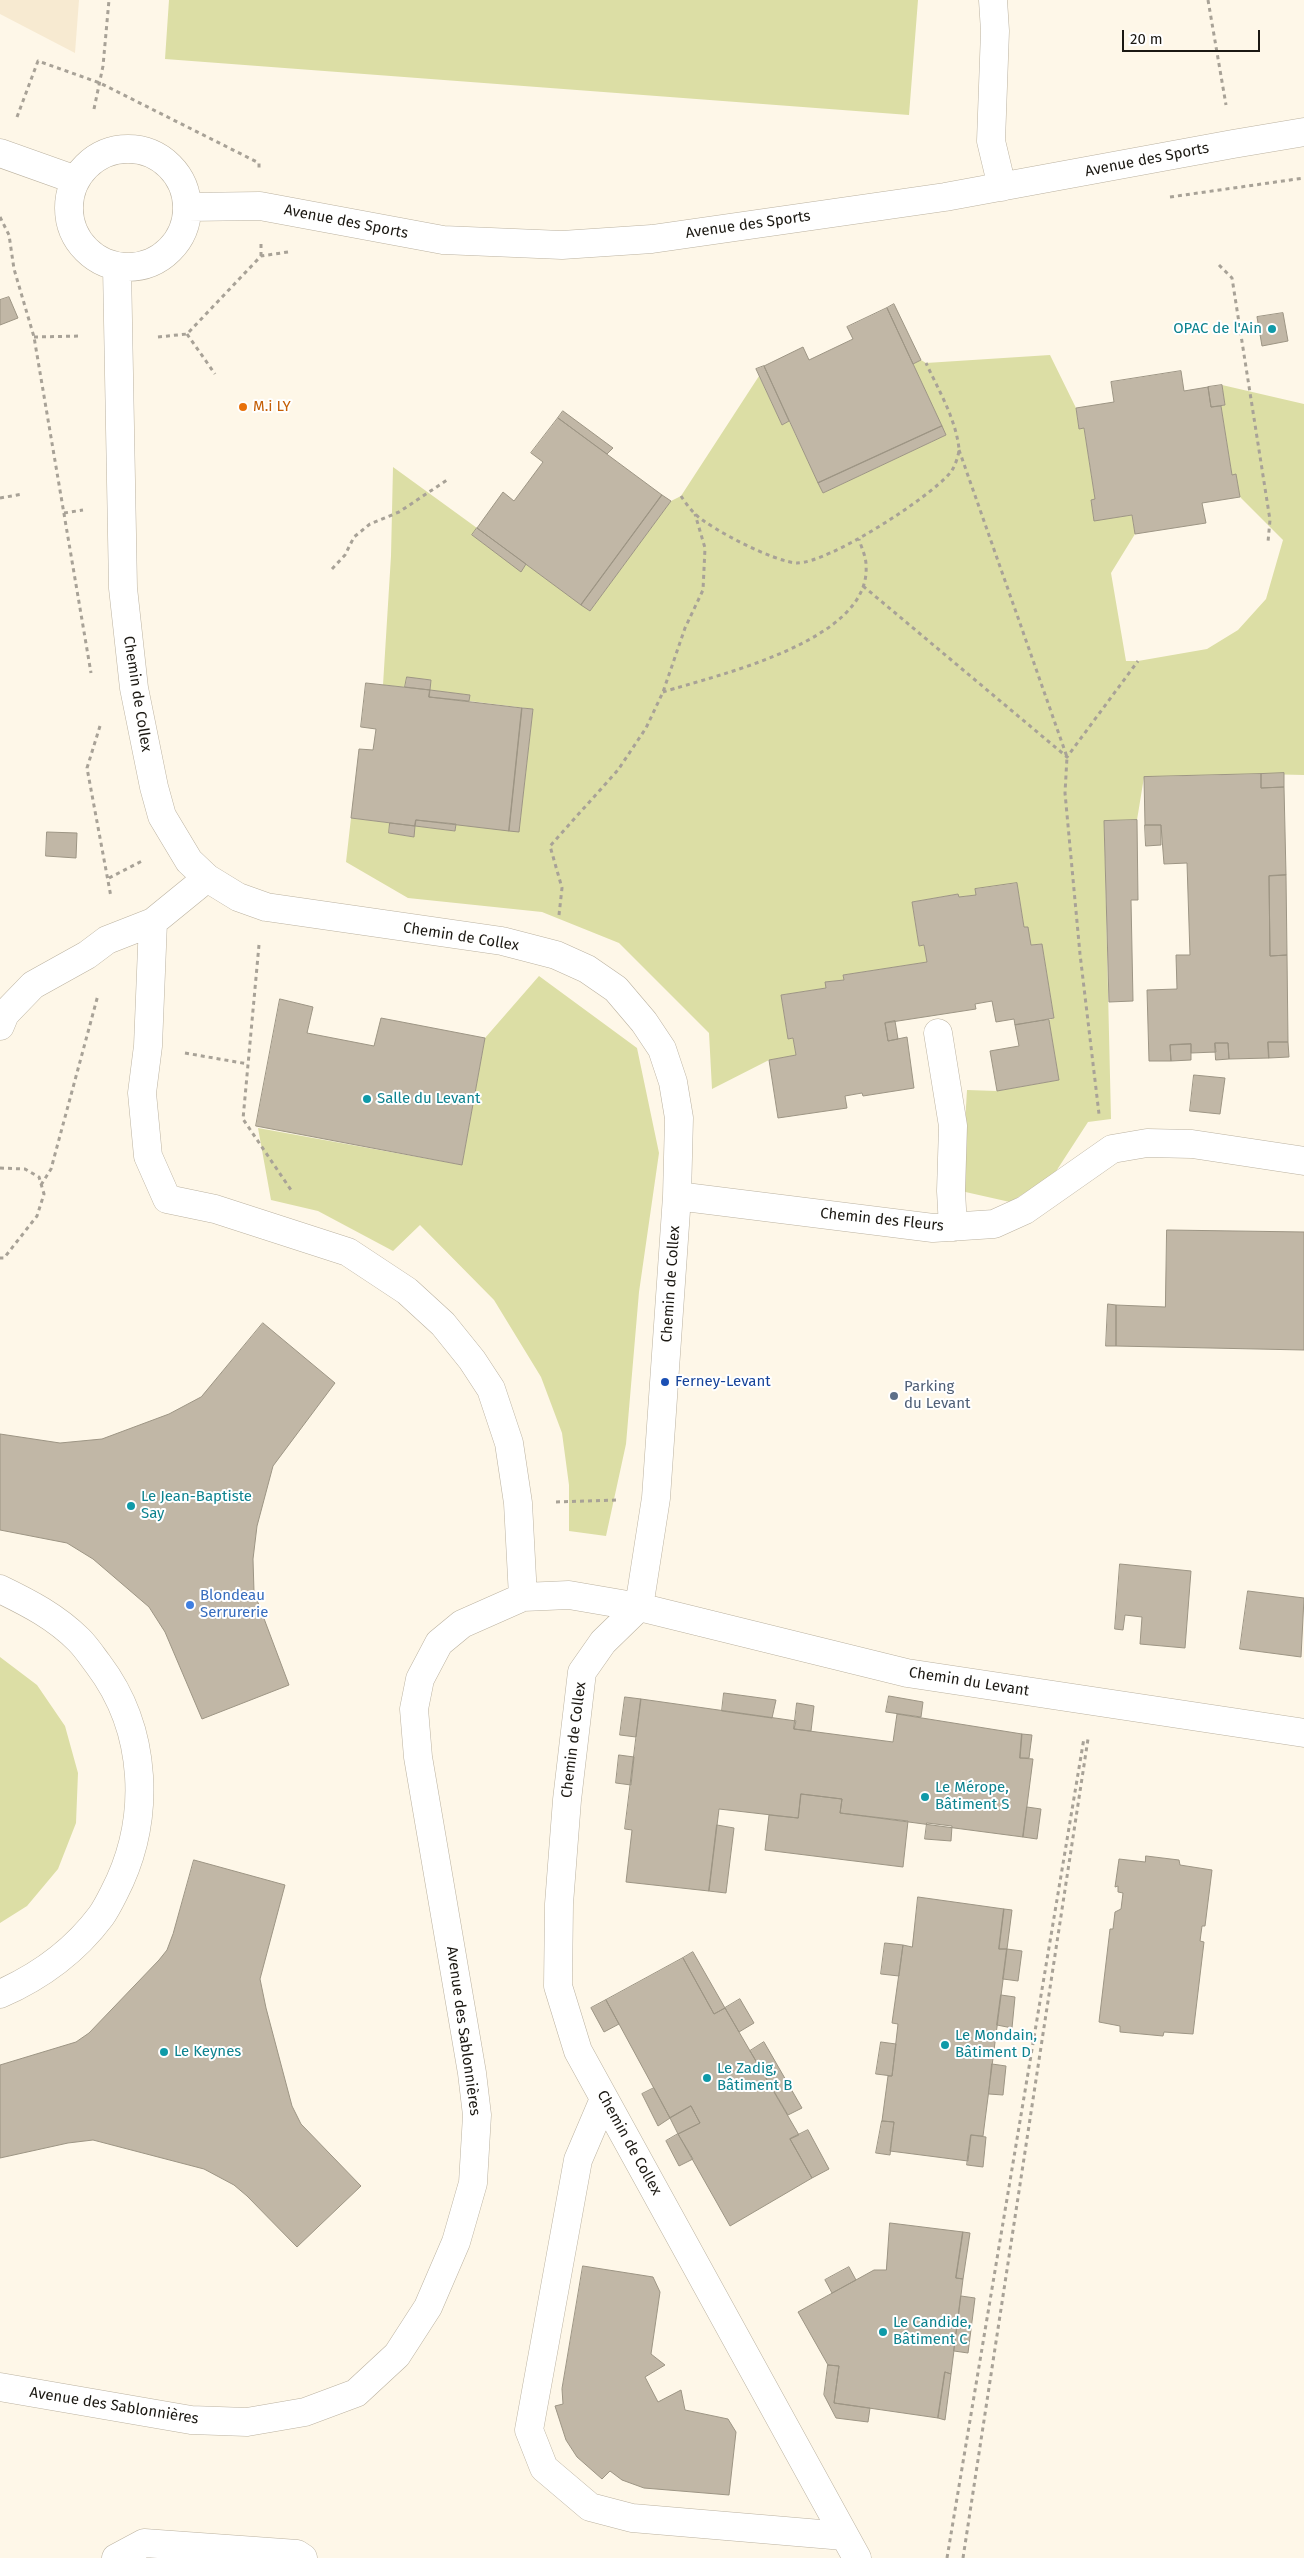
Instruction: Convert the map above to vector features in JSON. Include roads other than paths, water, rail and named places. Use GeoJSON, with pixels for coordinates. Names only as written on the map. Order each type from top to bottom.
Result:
{"type":"FeatureCollection","features":[{"type":"Feature","properties":{"kind":"street"},"geometry":{"type":"LineString","coordinates":[[993,0],[995,31],[991,141],[1002,187]]}},
{"type":"Feature","properties":{"kind":"street","name":"Avenue des Sports"},"geometry":{"type":"LineString","coordinates":[[188,207],[260,206],[443,240],[562,245],[652,239],[945,197],[1304,132]]}},
{"type":"Feature","properties":{"kind":"street"},"geometry":{"type":"LineString","coordinates":[[134,148],[151,152],[166,161],[178,174],[186,190],[188,207],[181,234],[174,246],[158,260],[138,267],[118,267],[103,262],[91,255],[74,233],[69,197],[83,168],[94,158],[106,152],[134,148]]}},
{"type":"Feature","properties":{"kind":"street"},"geometry":{"type":"LineString","coordinates":[[2,153],[76,180]]}},
{"type":"Feature","properties":{"kind":"street","name":"Chemin de Collex"},"geometry":{"type":"LineString","coordinates":[[118,267],[122,588],[134,688],[147,760],[162,816],[189,861],[207,878],[238,897],[266,907],[502,941],[556,955],[587,969],[616,989],[644,1022],[662,1049],[673,1082],[678,1118],[677,1196],[656,1498],[639,1607],[603,1642],[582,1672],[567,1800],[559,1904],[558,1986],[578,2051],[851,2547]]}},
{"type":"Feature","properties":{"kind":"street"},"geometry":{"type":"LineString","coordinates":[[0,1026],[6,1014],[33,985],[87,955],[107,940],[153,922],[207,878]]}},
{"type":"Feature","properties":{"kind":"street"},"geometry":{"type":"LineString","coordinates":[[153,922],[148,1046],[142,1093],[148,1156],[167,1199],[215,1209],[348,1252],[407,1291],[443,1324],[472,1360],[491,1389],[509,1443],[518,1503],[523,1597]]}},
{"type":"Feature","properties":{"kind":"street"},"geometry":{"type":"LineString","coordinates":[[938,1033],[953,1126],[951,1191],[953,1227]]}},
{"type":"Feature","properties":{"kind":"street","name":"Chemin des Fleurs"},"geometry":{"type":"LineString","coordinates":[[677,1196],[933,1228],[953,1227],[994,1224],[1025,1210],[1112,1149],[1147,1143],[1192,1144],[1304,1161]]}},
{"type":"Feature","properties":{"kind":"street"},"geometry":{"type":"LineString","coordinates":[[0,1589],[42,1609],[80,1641],[106,1674],[131,1726],[140,1775],[138,1824],[133,1843],[125,1872],[102,1915],[70,1952],[30,1981],[0,1994]]}},
{"type":"Feature","properties":{"kind":"street","name":"Avenue des Sablonnières"},"geometry":{"type":"LineString","coordinates":[[0,2386],[191,2420],[247,2422],[305,2412],[356,2393],[396,2355],[428,2307],[456,2242],[472,2183],[477,2115],[472,2073],[418,1757],[414,1709],[420,1679],[440,1643],[462,1624],[523,1597],[568,1595],[639,1607]]}},
{"type":"Feature","properties":{"kind":"street","name":"Chemin du Levant"},"geometry":{"type":"LineString","coordinates":[[639,1607],[907,1673],[1304,1733]]}},
{"type":"Feature","properties":{"kind":"street"},"geometry":{"type":"LineString","coordinates":[[604,2099],[578,2160],[529,2430],[544,2468],[590,2507],[632,2518],[851,2547]]}},
{"type":"Feature","properties":{"kind":"street"},"geometry":{"type":"LineString","coordinates":[[116,2558],[144,2543],[297,2554],[303,2558]]}},
{"type":"Feature","properties":{"kind":"place","name":"OPAC de l'Ain"},"geometry":{"type":"Point","coordinates":[1272,329]}},
{"type":"Feature","properties":{"kind":"place","name":"M.i LY"},"geometry":{"type":"Point","coordinates":[243,407]}},
{"type":"Feature","properties":{"kind":"place","name":"Salle du Levant"},"geometry":{"type":"Point","coordinates":[367,1099]}},
{"type":"Feature","properties":{"kind":"place","name":"Ferney-Levant"},"geometry":{"type":"Point","coordinates":[665,1382]}},
{"type":"Feature","properties":{"kind":"place","name":"Parking du Levant"},"geometry":{"type":"Point","coordinates":[894,1396]}},
{"type":"Feature","properties":{"kind":"place","name":"Le Jean-Baptiste Say"},"geometry":{"type":"Point","coordinates":[131,1506]}},
{"type":"Feature","properties":{"kind":"place","name":"Blondeau Serrurerie"},"geometry":{"type":"Point","coordinates":[190,1605]}},
{"type":"Feature","properties":{"kind":"place","name":"Le Mérope, Bâtiment S"},"geometry":{"type":"Point","coordinates":[925,1797]}},
{"type":"Feature","properties":{"kind":"place","name":"Le Mondain, Bâtiment D"},"geometry":{"type":"Point","coordinates":[945,2045]}},
{"type":"Feature","properties":{"kind":"place","name":"Le Keynes"},"geometry":{"type":"Point","coordinates":[164,2052]}},
{"type":"Feature","properties":{"kind":"place","name":"Le Zadig, Bâtiment B"},"geometry":{"type":"Point","coordinates":[707,2078]}},
{"type":"Feature","properties":{"kind":"place","name":"Le Candide, Bâtiment C"},"geometry":{"type":"Point","coordinates":[883,2332]}}]}
